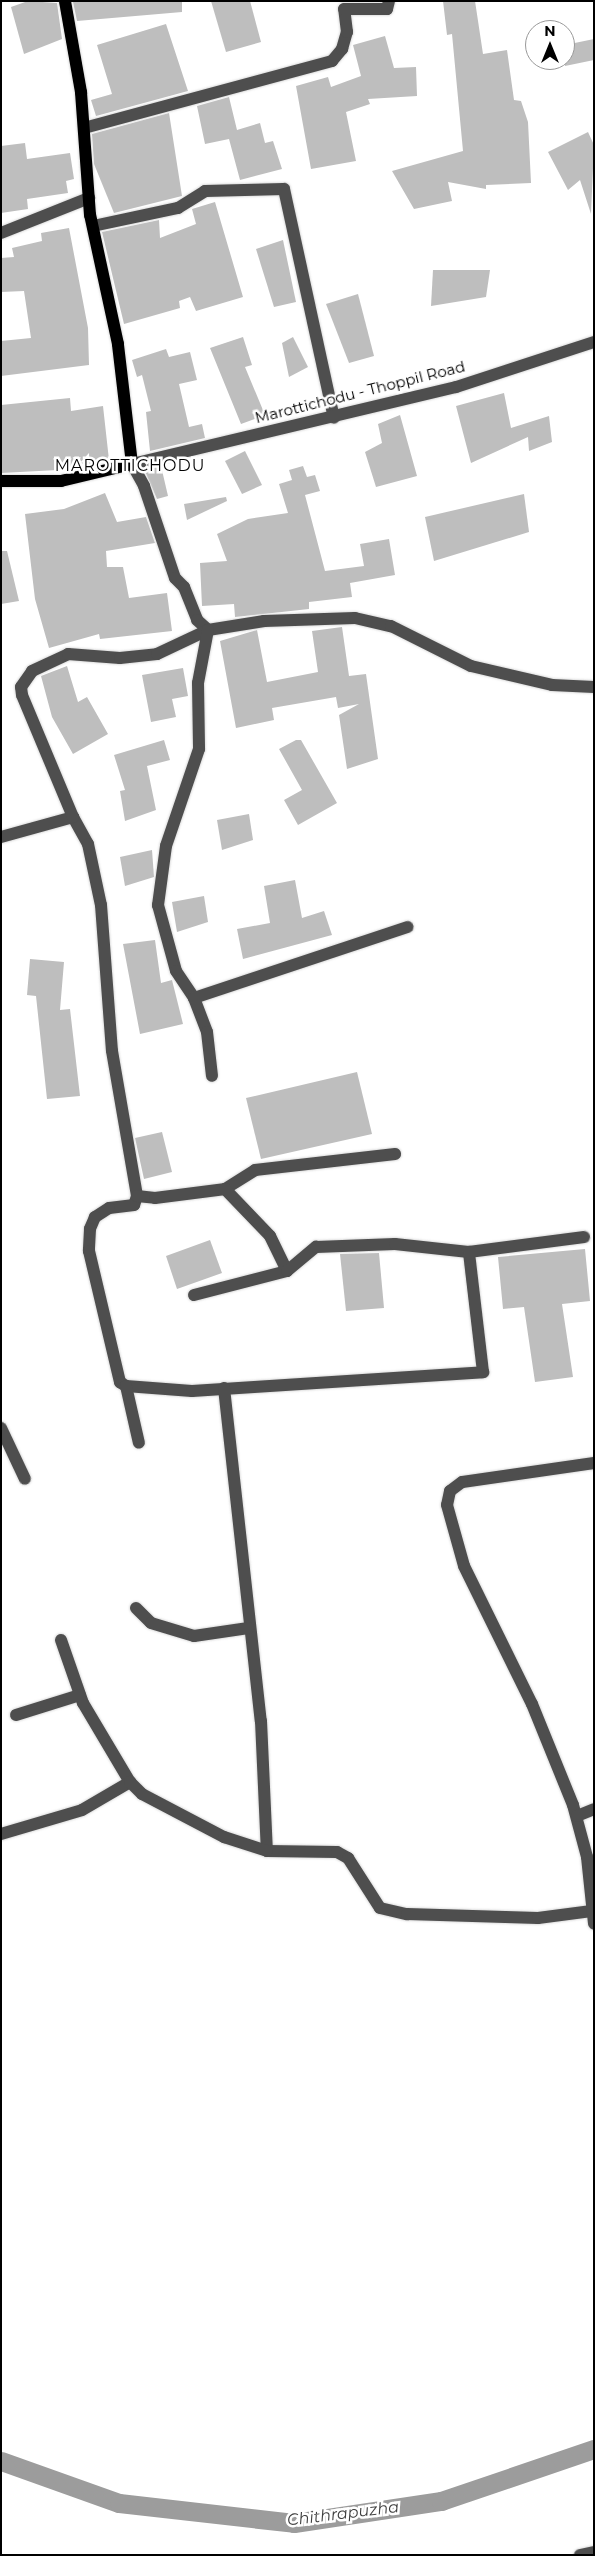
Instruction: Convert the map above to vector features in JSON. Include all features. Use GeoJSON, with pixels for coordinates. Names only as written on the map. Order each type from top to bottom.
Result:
{"type":"FeatureCollection","features":[{"type":"Feature","properties":{"kind":"main road"},"geometry":{"type":"LineString","coordinates":[[65,1],[84,128],[93,226],[118,344],[132,464]]}},
{"type":"Feature","properties":{"kind":"main road","name":"Marottichodu - Thoppil Road"},"geometry":{"type":"LineString","coordinates":[[1,481],[61,481],[132,464]]}},
{"type":"Feature","properties":{"kind":"street"},"geometry":{"type":"LineString","coordinates":[[84,128],[332,60],[342,49],[347,32],[344,9],[387,9],[389,1]]}},
{"type":"Feature","properties":{"kind":"street"},"geometry":{"type":"LineString","coordinates":[[93,226],[178,208],[205,191],[284,189],[334,418]]}},
{"type":"Feature","properties":{"kind":"street"},"geometry":{"type":"LineString","coordinates":[[1,233],[89,198]]}},
{"type":"Feature","properties":{"kind":"street","name":"Marottichodu - Thoppil Road"},"geometry":{"type":"LineString","coordinates":[[132,464],[456,388],[594,342]]}},
{"type":"Feature","properties":{"kind":"street"},"geometry":{"type":"LineString","coordinates":[[132,464],[144,486],[175,578],[184,587],[196,620],[208,630]]}},
{"type":"Feature","properties":{"kind":"street"},"geometry":{"type":"LineString","coordinates":[[469,1252],[483,1372],[192,1391],[126,1386],[120,1382],[89,1251],[95,1217],[109,1208],[134,1205],[137,1196],[112,1051],[101,905],[88,844],[73,817],[22,695],[27,677],[41,664],[68,654],[147,656],[177,647],[208,630],[264,621],[355,618],[391,626],[471,666],[552,685],[594,687]]}},
{"type":"Feature","properties":{"kind":"street"},"geometry":{"type":"LineString","coordinates":[[208,630],[198,683],[199,749],[166,846],[158,905],[176,971],[194,998],[207,1032],[212,1076]]}},
{"type":"Feature","properties":{"kind":"street"},"geometry":{"type":"LineString","coordinates":[[1,837],[73,817]]}},
{"type":"Feature","properties":{"kind":"street"},"geometry":{"type":"LineString","coordinates":[[194,998],[407,927]]}},
{"type":"Feature","properties":{"kind":"street"},"geometry":{"type":"LineString","coordinates":[[137,1196],[154,1198],[225,1189],[255,1170],[395,1154]]}},
{"type":"Feature","properties":{"kind":"street"},"geometry":{"type":"LineString","coordinates":[[225,1189],[270,1236],[287,1272]]}},
{"type":"Feature","properties":{"kind":"street"},"geometry":{"type":"LineString","coordinates":[[194,1295],[287,1272],[316,1247],[395,1244],[469,1252],[584,1237]]}},
{"type":"Feature","properties":{"kind":"street"},"geometry":{"type":"LineString","coordinates":[[126,1386],[139,1443]]}},
{"type":"Feature","properties":{"kind":"street"},"geometry":{"type":"LineString","coordinates":[[224,1388],[248,1628],[261,1721],[267,1851]]}},
{"type":"Feature","properties":{"kind":"street"},"geometry":{"type":"LineString","coordinates":[[1,1428],[25,1479]]}},
{"type":"Feature","properties":{"kind":"street"},"geometry":{"type":"LineString","coordinates":[[594,1463],[462,1482],[450,1491],[447,1504],[464,1566],[532,1704],[577,1816],[587,1857],[594,1924]]}},
{"type":"Feature","properties":{"kind":"street"},"geometry":{"type":"LineString","coordinates":[[136,1608],[151,1623],[194,1636],[248,1628]]}},
{"type":"Feature","properties":{"kind":"street"},"geometry":{"type":"LineString","coordinates":[[62,1640],[80,1695],[130,1782],[142,1794],[224,1837],[267,1851],[337,1852],[348,1858],[380,1908],[407,1914],[538,1918],[592,1911]]}},
{"type":"Feature","properties":{"kind":"street"},"geometry":{"type":"LineString","coordinates":[[16,1715],[80,1695]]}},
{"type":"Feature","properties":{"kind":"street"},"geometry":{"type":"LineString","coordinates":[[1,1834],[82,1810],[130,1782]]}},
{"type":"Feature","properties":{"kind":"street"},"geometry":{"type":"LineString","coordinates":[[577,1816],[594,1809]]}},
{"type":"Feature","properties":{"kind":"street"},"geometry":{"type":"LineString","coordinates":[[580,2555],[594,2552]]}},
{"type":"Feature","properties":{"kind":"building"},"geometry":{"type":"Polygon","coordinates":[[[28,1],[57,3],[62,39],[24,54],[11,7],[28,1]]]}},
{"type":"Feature","properties":{"kind":"building"},"geometry":{"type":"Polygon","coordinates":[[[182,1],[182,12],[77,21],[73,2],[182,1]]]}},
{"type":"Feature","properties":{"kind":"building"},"geometry":{"type":"Polygon","coordinates":[[[211,1],[250,1],[261,42],[226,52],[211,1]]]}},
{"type":"Feature","properties":{"kind":"building"},"geometry":{"type":"Polygon","coordinates":[[[443,1],[475,1],[483,54],[507,50],[514,100],[521,101],[528,122],[531,183],[486,185],[486,189],[448,182],[452,201],[414,209],[392,171],[463,151],[452,34],[447,35],[443,1]]]}},
{"type":"Feature","properties":{"kind":"building"},"geometry":{"type":"Polygon","coordinates":[[[166,24],[188,91],[96,116],[91,100],[112,94],[97,45],[166,24]]]}},
{"type":"Feature","properties":{"kind":"building"},"geometry":{"type":"Polygon","coordinates":[[[385,36],[394,68],[416,67],[417,96],[368,99],[370,104],[346,112],[356,161],[311,169],[296,86],[328,77],[331,87],[361,76],[353,45],[385,36]]]}},
{"type":"Feature","properties":{"kind":"building"},"geometry":{"type":"Polygon","coordinates":[[[594,39],[594,60],[575,64],[575,43],[594,39]]]}},
{"type":"Feature","properties":{"kind":"building"},"geometry":{"type":"Polygon","coordinates":[[[229,97],[237,130],[260,123],[265,143],[273,141],[282,169],[240,180],[229,139],[205,144],[197,106],[229,97]]]}},
{"type":"Feature","properties":{"kind":"building"},"geometry":{"type":"Polygon","coordinates":[[[169,113],[182,196],[114,213],[94,164],[92,134],[169,113]]]}},
{"type":"Feature","properties":{"kind":"building"},"geometry":{"type":"Polygon","coordinates":[[[588,132],[594,145],[591,214],[580,180],[568,190],[548,152],[588,132]]]}},
{"type":"Feature","properties":{"kind":"building"},"geometry":{"type":"Polygon","coordinates":[[[25,143],[27,159],[70,153],[74,179],[66,181],[68,193],[27,199],[28,209],[1,213],[1,146],[25,143]]]}},
{"type":"Feature","properties":{"kind":"building"},"geometry":{"type":"Polygon","coordinates":[[[215,202],[243,297],[196,311],[190,297],[179,301],[180,308],[124,324],[102,232],[159,220],[160,238],[196,224],[192,209],[215,202]]]}},
{"type":"Feature","properties":{"kind":"building"},"geometry":{"type":"Polygon","coordinates":[[[69,228],[88,328],[89,365],[1,376],[1,341],[31,338],[24,291],[1,292],[1,258],[14,257],[12,248],[42,241],[41,233],[69,228]]]}},
{"type":"Feature","properties":{"kind":"building"},"geometry":{"type":"Polygon","coordinates":[[[283,240],[296,302],[274,307],[256,249],[283,240]]]}},
{"type":"Feature","properties":{"kind":"building"},"geometry":{"type":"Polygon","coordinates":[[[433,270],[490,270],[486,297],[431,306],[433,270]]]}},
{"type":"Feature","properties":{"kind":"building"},"geometry":{"type":"Polygon","coordinates":[[[358,294],[374,356],[349,363],[326,304],[358,294]]]}},
{"type":"Feature","properties":{"kind":"building"},"geometry":{"type":"Polygon","coordinates":[[[243,337],[252,365],[245,367],[265,415],[241,424],[210,348],[243,337]]]}},
{"type":"Feature","properties":{"kind":"building"},"geometry":{"type":"Polygon","coordinates":[[[293,337],[308,367],[289,377],[282,343],[293,337]]]}},
{"type":"Feature","properties":{"kind":"building"},"geometry":{"type":"Polygon","coordinates":[[[166,349],[169,357],[190,352],[197,380],[179,384],[189,427],[202,424],[205,438],[150,451],[146,412],[151,411],[142,375],[137,377],[132,360],[166,349]]]}},
{"type":"Feature","properties":{"kind":"building"},"geometry":{"type":"Polygon","coordinates":[[[504,393],[511,428],[549,416],[552,442],[529,451],[528,437],[471,463],[456,406],[504,393]]]}},
{"type":"Feature","properties":{"kind":"building"},"geometry":{"type":"Polygon","coordinates":[[[70,398],[71,411],[103,406],[109,460],[77,469],[1,473],[1,405],[70,398]]]}},
{"type":"Feature","properties":{"kind":"building"},"geometry":{"type":"Polygon","coordinates":[[[400,415],[417,476],[376,487],[365,452],[382,443],[378,424],[400,415]]]}},
{"type":"Feature","properties":{"kind":"building"},"geometry":{"type":"Polygon","coordinates":[[[245,451],[262,485],[242,494],[225,461],[245,451]]]}},
{"type":"Feature","properties":{"kind":"building"},"geometry":{"type":"Polygon","coordinates":[[[161,466],[168,496],[157,499],[144,469],[161,466]]]}},
{"type":"Feature","properties":{"kind":"building"},"geometry":{"type":"Polygon","coordinates":[[[303,466],[307,477],[315,475],[320,491],[305,495],[325,571],[364,566],[360,544],[389,539],[395,575],[350,583],[352,597],[309,602],[309,609],[235,617],[234,604],[202,606],[200,563],[227,561],[217,534],[248,519],[288,513],[279,484],[292,480],[289,470],[303,466]]]}},
{"type":"Feature","properties":{"kind":"building"},"geometry":{"type":"Polygon","coordinates":[[[105,493],[117,522],[146,517],[155,543],[106,551],[107,567],[123,567],[129,598],[167,593],[172,631],[100,639],[99,634],[49,648],[35,599],[25,514],[64,509],[105,493]]]}},
{"type":"Feature","properties":{"kind":"building"},"geometry":{"type":"Polygon","coordinates":[[[524,494],[529,532],[434,561],[425,517],[524,494]]]}},
{"type":"Feature","properties":{"kind":"building"},"geometry":{"type":"Polygon","coordinates":[[[226,497],[227,501],[187,520],[184,504],[226,497]]]}},
{"type":"Feature","properties":{"kind":"building"},"geometry":{"type":"Polygon","coordinates":[[[1,551],[7,551],[19,601],[1,604],[1,551]]]}},
{"type":"Feature","properties":{"kind":"building"},"geometry":{"type":"Polygon","coordinates":[[[342,627],[349,676],[366,674],[378,759],[347,769],[339,715],[359,704],[338,708],[336,697],[272,708],[274,720],[236,728],[220,641],[257,630],[267,682],[318,672],[312,631],[342,627]]]}},
{"type":"Feature","properties":{"kind":"building"},"geometry":{"type":"Polygon","coordinates":[[[67,666],[78,702],[87,697],[108,734],[73,754],[52,717],[41,676],[67,666]]]}},
{"type":"Feature","properties":{"kind":"building"},"geometry":{"type":"Polygon","coordinates":[[[183,668],[188,696],[172,699],[176,717],[151,722],[142,675],[183,668]]]}},
{"type":"Feature","properties":{"kind":"building"},"geometry":{"type":"Polygon","coordinates":[[[164,740],[170,760],[147,766],[156,810],[125,821],[120,791],[125,790],[114,755],[164,740]]]}},
{"type":"Feature","properties":{"kind":"building"},"geometry":{"type":"Polygon","coordinates":[[[296,740],[301,740],[337,803],[298,825],[284,800],[302,790],[279,749],[296,740]]]}},
{"type":"Feature","properties":{"kind":"building"},"geometry":{"type":"Polygon","coordinates":[[[249,814],[253,840],[222,850],[217,820],[249,814]]]}},
{"type":"Feature","properties":{"kind":"building"},"geometry":{"type":"Polygon","coordinates":[[[152,850],[154,877],[125,886],[120,857],[152,850]]]}},
{"type":"Feature","properties":{"kind":"building"},"geometry":{"type":"Polygon","coordinates":[[[295,880],[302,918],[324,911],[332,935],[243,959],[237,929],[270,923],[264,886],[295,880]]]}},
{"type":"Feature","properties":{"kind":"building"},"geometry":{"type":"Polygon","coordinates":[[[204,896],[208,922],[177,932],[172,902],[204,896]]]}},
{"type":"Feature","properties":{"kind":"building"},"geometry":{"type":"Polygon","coordinates":[[[155,940],[161,983],[172,980],[183,1024],[140,1034],[123,944],[155,940]]]}},
{"type":"Feature","properties":{"kind":"building"},"geometry":{"type":"Polygon","coordinates":[[[30,959],[64,962],[60,1010],[70,1009],[80,1096],[47,1099],[36,996],[27,995],[30,959]]]}},
{"type":"Feature","properties":{"kind":"building"},"geometry":{"type":"Polygon","coordinates":[[[357,1072],[372,1134],[261,1159],[246,1098],[357,1072]]]}},
{"type":"Feature","properties":{"kind":"building"},"geometry":{"type":"Polygon","coordinates":[[[162,1132],[172,1172],[144,1179],[135,1138],[162,1132]]]}},
{"type":"Feature","properties":{"kind":"building"},"geometry":{"type":"Polygon","coordinates":[[[210,1240],[222,1273],[177,1289],[166,1256],[210,1240]]]}},
{"type":"Feature","properties":{"kind":"building"},"geometry":{"type":"Polygon","coordinates":[[[585,1249],[590,1301],[562,1304],[573,1377],[535,1382],[524,1307],[503,1309],[498,1257],[585,1249]]]}},
{"type":"Feature","properties":{"kind":"building"},"geometry":{"type":"Polygon","coordinates":[[[379,1253],[384,1308],[346,1311],[340,1254],[379,1253]]]}},
{"type":"Feature","properties":{"kind":"waterway","name":"Chithrapuzha"},"geometry":{"type":"LineString","coordinates":[[1,2461],[119,2503],[294,2523],[441,2501],[594,2449]]}},
{"type":"Feature","properties":{"kind":"district","name":"MAROTTICHODU"},"geometry":{"type":"Point","coordinates":[130,466]}}]}
